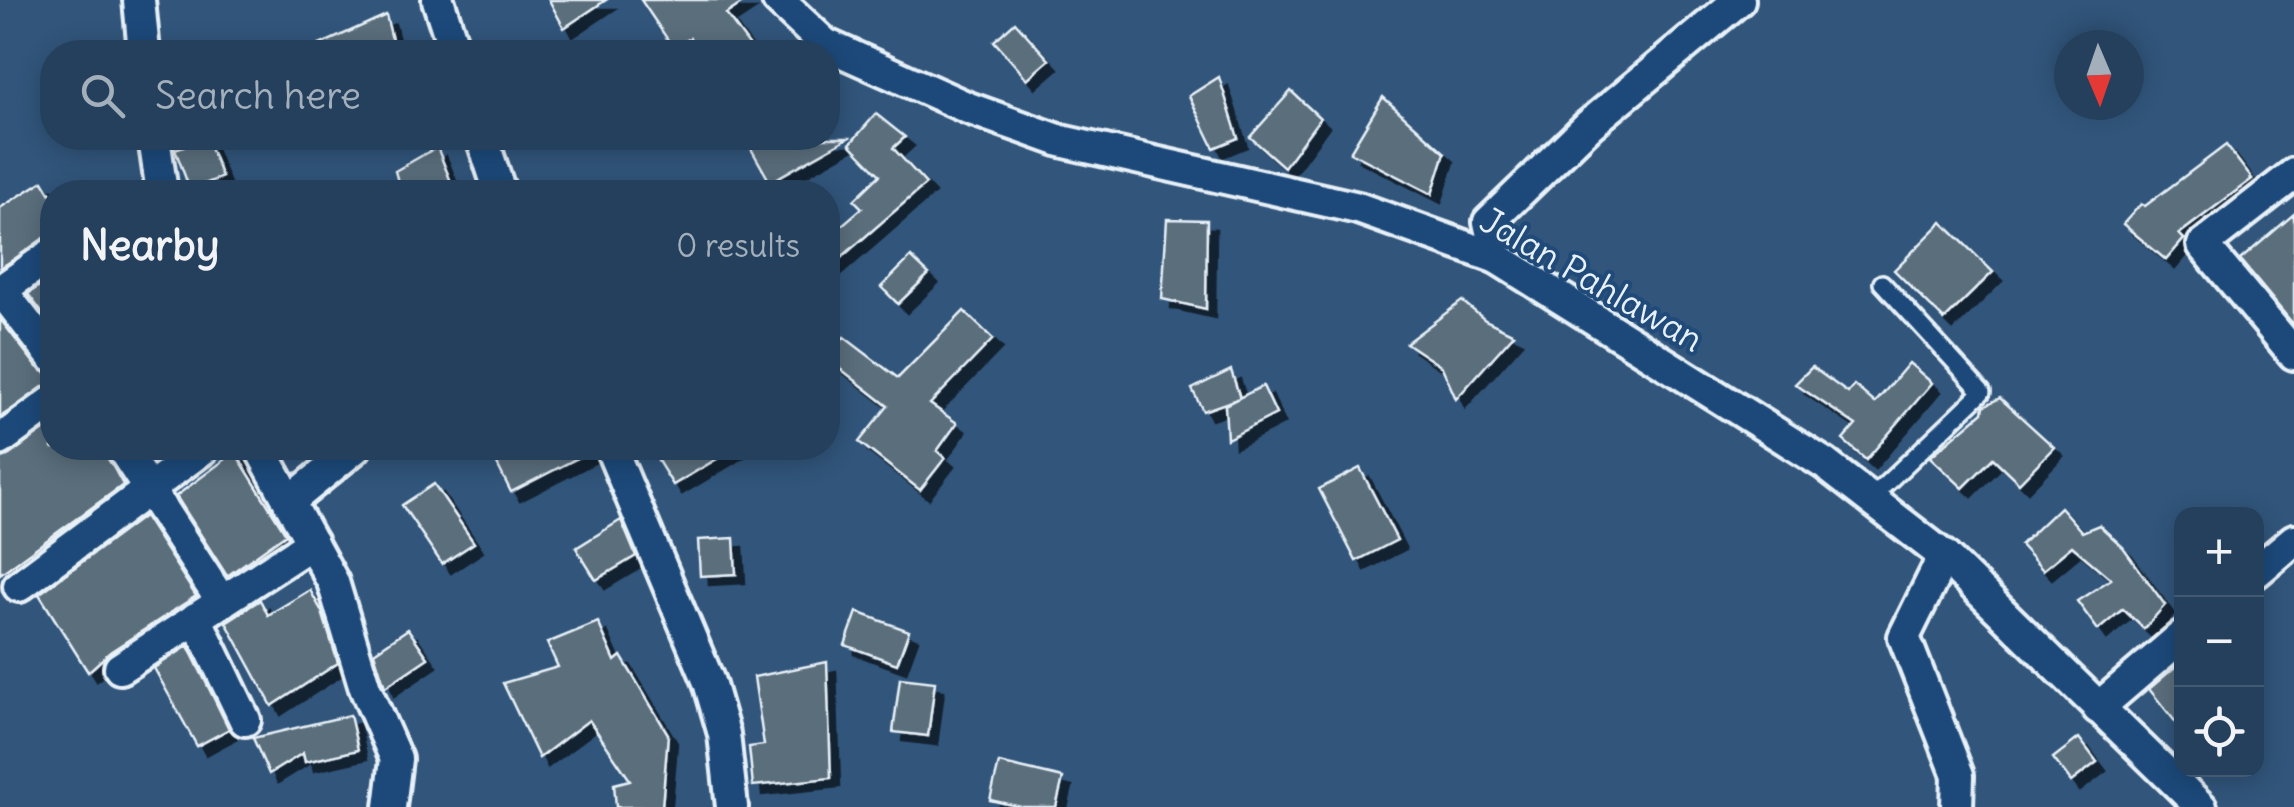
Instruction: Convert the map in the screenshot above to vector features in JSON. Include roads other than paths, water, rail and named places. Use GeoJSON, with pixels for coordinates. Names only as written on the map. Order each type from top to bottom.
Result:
{"type":"FeatureCollection","features":[{"type":"Feature","properties":{"kind":"street"},"geometry":{"type":"LineString","coordinates":[[139,0],[143,40]]}},
{"type":"Feature","properties":{"kind":"street"},"geometry":{"type":"LineString","coordinates":[[438,0],[451,40]]}},
{"type":"Feature","properties":{"kind":"street","name":"Jalan Pahlawan"},"geometry":{"type":"LineString","coordinates":[[778,0],[821,40]]}},
{"type":"Feature","properties":{"kind":"street"},"geometry":{"type":"LineString","coordinates":[[1497,258],[1490,222],[1589,125],[1738,0]]}},
{"type":"Feature","properties":{"kind":"street","name":"Jalan Pahlawan"},"geometry":{"type":"LineString","coordinates":[[840,51],[968,108],[1061,141],[1358,208],[1497,258],[1824,464],[1944,556],[2201,807]]}},
{"type":"Feature","properties":{"kind":"street"},"geometry":{"type":"LineString","coordinates":[[156,150],[160,180]]}},
{"type":"Feature","properties":{"kind":"street"},"geometry":{"type":"LineString","coordinates":[[486,150],[496,180]]}},
{"type":"Feature","properties":{"kind":"street"},"geometry":{"type":"LineString","coordinates":[[2294,174],[2203,246],[2294,354]]}},
{"type":"Feature","properties":{"kind":"street"},"geometry":{"type":"LineString","coordinates":[[40,262],[1,290],[40,340]]}},
{"type":"Feature","properties":{"kind":"street"},"geometry":{"type":"LineString","coordinates":[[0,440],[40,411]]}},
{"type":"Feature","properties":{"kind":"street"},"geometry":{"type":"LineString","coordinates":[[131,460],[151,486],[209,610],[245,720]]}},
{"type":"Feature","properties":{"kind":"street"},"geometry":{"type":"LineString","coordinates":[[19,586],[187,460]]}},
{"type":"Feature","properties":{"kind":"street"},"geometry":{"type":"LineString","coordinates":[[266,460],[333,582],[365,688],[396,759],[390,807]]}},
{"type":"Feature","properties":{"kind":"street"},"geometry":{"type":"LineString","coordinates":[[288,502],[341,460]]}},
{"type":"Feature","properties":{"kind":"street"},"geometry":{"type":"LineString","coordinates":[[616,460],[709,682],[724,734],[732,807]]}},
{"type":"Feature","properties":{"kind":"street"},"geometry":{"type":"LineString","coordinates":[[2264,565],[2294,540]]}},
{"type":"Feature","properties":{"kind":"street"},"geometry":{"type":"LineString","coordinates":[[120,668],[312,543]]}},
{"type":"Feature","properties":{"kind":"street"},"geometry":{"type":"LineString","coordinates":[[1944,556],[1904,637],[1958,774],[1957,807]]}},
{"type":"Feature","properties":{"kind":"street"},"geometry":{"type":"LineString","coordinates":[[2098,708],[2174,643]]}},
{"type":"Feature","properties":{"kind":"lane"},"geometry":{"type":"LineString","coordinates":[[1870,499],[1982,392],[1882,283]]}}]}
